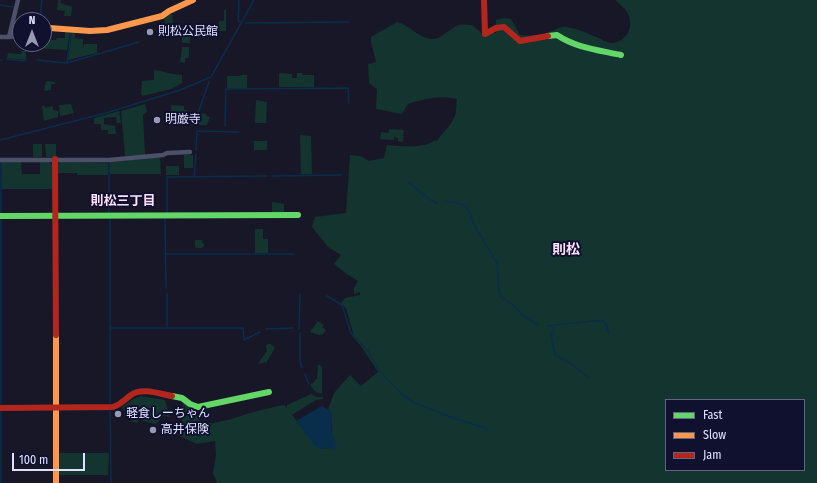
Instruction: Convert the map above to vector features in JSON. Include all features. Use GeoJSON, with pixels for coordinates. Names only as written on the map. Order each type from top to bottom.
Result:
{"type":"FeatureCollection","features":[{"type":"Feature","properties":{"kind":"street"},"geometry":{"type":"LineString","coordinates":[[9,37],[18,0]]}},
{"type":"Feature","properties":{"kind":"street"},"geometry":{"type":"LineString","coordinates":[[52,28],[90,31],[107,30],[162,16],[168,11],[193,0]]}},
{"type":"Feature","properties":{"kind":"street"},"geometry":{"type":"LineString","coordinates":[[484,0],[485,34],[496,28],[504,27],[520,41],[557,35],[574,43],[621,55]]}},
{"type":"Feature","properties":{"kind":"street"},"geometry":{"type":"LineString","coordinates":[[0,36],[12,36]]}},
{"type":"Feature","properties":{"kind":"street"},"geometry":{"type":"LineString","coordinates":[[0,160],[109,160],[163,155],[167,153],[190,152]]}},
{"type":"Feature","properties":{"kind":"street"},"geometry":{"type":"LineString","coordinates":[[55,159],[56,483]]}},
{"type":"Feature","properties":{"kind":"street"},"geometry":{"type":"LineString","coordinates":[[0,216],[298,215]]}},
{"type":"Feature","properties":{"kind":"street"},"geometry":{"type":"LineString","coordinates":[[0,408],[110,407],[121,404],[128,396],[136,392],[156,393],[182,398],[190,404],[198,407],[269,392]]}},
{"type":"Feature","properties":{"kind":"green space"},"geometry":{"type":"Polygon","coordinates":[[[58,0],[61,0],[60,3],[72,7],[71,16],[64,16],[65,11],[57,10],[58,0]]]}},
{"type":"Feature","properties":{"kind":"green space"},"geometry":{"type":"Polygon","coordinates":[[[615,0],[817,0],[817,483],[217,483],[213,473],[216,455],[215,441],[197,444],[175,434],[182,421],[182,418],[177,416],[184,403],[195,409],[196,415],[200,421],[213,423],[284,405],[287,408],[287,405],[311,394],[317,397],[323,397],[323,399],[316,400],[292,415],[321,449],[330,448],[332,435],[331,411],[328,409],[334,393],[350,375],[361,386],[378,372],[361,346],[352,336],[353,333],[346,308],[341,303],[345,298],[360,295],[360,292],[354,294],[354,288],[358,281],[334,264],[341,255],[328,247],[312,227],[315,217],[346,213],[350,155],[361,156],[369,161],[384,158],[387,145],[419,146],[431,143],[435,140],[437,141],[455,116],[457,99],[439,98],[414,102],[408,104],[402,114],[376,109],[377,89],[369,83],[368,64],[376,62],[371,37],[397,22],[426,38],[431,39],[439,38],[455,27],[461,25],[472,25],[483,34],[496,33],[496,20],[503,18],[511,19],[520,35],[540,35],[559,28],[567,27],[613,43],[623,39],[628,33],[630,27],[629,15],[615,0]]]}},
{"type":"Feature","properties":{"kind":"green space"},"geometry":{"type":"Polygon","coordinates":[[[224,10],[226,10],[226,31],[218,31],[219,21],[224,21],[224,10]]]}},
{"type":"Feature","properties":{"kind":"green space"},"geometry":{"type":"Polygon","coordinates":[[[172,14],[174,32],[167,33],[164,17],[172,14]]]}},
{"type":"Feature","properties":{"kind":"green space"},"geometry":{"type":"Polygon","coordinates":[[[65,31],[70,32],[67,50],[52,49],[52,40],[56,40],[57,38],[65,38],[65,31]]]}},
{"type":"Feature","properties":{"kind":"green space"},"geometry":{"type":"Polygon","coordinates":[[[72,33],[75,33],[75,38],[83,39],[83,48],[84,44],[97,44],[97,53],[68,60],[72,33]]]}},
{"type":"Feature","properties":{"kind":"green space"},"geometry":{"type":"Polygon","coordinates":[[[182,35],[190,35],[190,43],[182,43],[182,35]]]}},
{"type":"Feature","properties":{"kind":"green space"},"geometry":{"type":"Polygon","coordinates":[[[182,47],[189,47],[189,58],[185,58],[185,63],[180,62],[182,47]]]}},
{"type":"Feature","properties":{"kind":"green space"},"geometry":{"type":"Polygon","coordinates":[[[22,52],[26,52],[26,60],[7,58],[8,53],[21,54],[22,52]]]}},
{"type":"Feature","properties":{"kind":"green space"},"geometry":{"type":"Polygon","coordinates":[[[154,70],[182,75],[182,83],[171,89],[143,96],[141,94],[142,81],[154,80],[154,70]]]}},
{"type":"Feature","properties":{"kind":"green space"},"geometry":{"type":"Polygon","coordinates":[[[279,73],[292,74],[292,78],[297,78],[297,73],[302,73],[303,75],[314,75],[314,87],[279,87],[279,73]]]}},
{"type":"Feature","properties":{"kind":"green space"},"geometry":{"type":"Polygon","coordinates":[[[247,75],[247,88],[227,88],[227,76],[247,75]]]}},
{"type":"Feature","properties":{"kind":"green space"},"geometry":{"type":"Polygon","coordinates":[[[46,81],[55,82],[55,84],[51,84],[51,90],[44,91],[46,81]]]}},
{"type":"Feature","properties":{"kind":"green space"},"geometry":{"type":"Polygon","coordinates":[[[256,100],[267,102],[266,123],[255,123],[256,100]]]}},
{"type":"Feature","properties":{"kind":"green space"},"geometry":{"type":"Polygon","coordinates":[[[71,104],[74,113],[60,116],[59,105],[71,104]]]}},
{"type":"Feature","properties":{"kind":"green space"},"geometry":{"type":"Polygon","coordinates":[[[145,104],[147,112],[143,115],[145,155],[125,156],[121,111],[145,104]]]}},
{"type":"Feature","properties":{"kind":"green space"},"geometry":{"type":"Polygon","coordinates":[[[171,105],[184,106],[184,110],[187,110],[187,115],[179,115],[179,125],[172,124],[171,105]]]}},
{"type":"Feature","properties":{"kind":"green space"},"geometry":{"type":"Polygon","coordinates":[[[42,106],[45,106],[45,108],[53,106],[53,110],[58,111],[58,117],[44,121],[42,106]]]}},
{"type":"Feature","properties":{"kind":"green space"},"geometry":{"type":"Polygon","coordinates":[[[119,111],[121,123],[117,123],[116,117],[104,118],[104,124],[115,126],[116,134],[108,134],[108,130],[101,130],[101,124],[94,124],[94,118],[119,111]]]}},
{"type":"Feature","properties":{"kind":"green space"},"geometry":{"type":"Polygon","coordinates":[[[199,113],[207,114],[206,116],[210,117],[207,125],[195,125],[199,113]]]}},
{"type":"Feature","properties":{"kind":"green space"},"geometry":{"type":"Polygon","coordinates":[[[389,129],[404,130],[403,142],[398,141],[398,138],[394,137],[394,140],[380,139],[381,132],[389,133],[389,129]]]}},
{"type":"Feature","properties":{"kind":"green space"},"geometry":{"type":"Polygon","coordinates":[[[300,135],[311,136],[312,174],[301,174],[300,135]]]}},
{"type":"Feature","properties":{"kind":"green space"},"geometry":{"type":"Polygon","coordinates":[[[254,141],[267,141],[267,150],[254,150],[254,141]]]}},
{"type":"Feature","properties":{"kind":"green space"},"geometry":{"type":"Polygon","coordinates":[[[33,144],[42,144],[42,157],[33,157],[33,144]]]}},
{"type":"Feature","properties":{"kind":"green space"},"geometry":{"type":"Polygon","coordinates":[[[45,144],[56,144],[56,157],[46,157],[45,144]]]}},
{"type":"Feature","properties":{"kind":"green space"},"geometry":{"type":"Polygon","coordinates":[[[184,155],[193,155],[193,168],[184,168],[184,155]]]}},
{"type":"Feature","properties":{"kind":"green space"},"geometry":{"type":"Polygon","coordinates":[[[159,157],[161,174],[110,174],[110,162],[159,157]]]}},
{"type":"Feature","properties":{"kind":"green space"},"geometry":{"type":"Polygon","coordinates":[[[48,161],[52,165],[52,189],[2,189],[1,162],[21,162],[22,174],[40,174],[40,162],[48,161]]]}},
{"type":"Feature","properties":{"kind":"green space"},"geometry":{"type":"Polygon","coordinates":[[[60,162],[108,163],[108,175],[77,175],[77,173],[57,173],[57,165],[60,162]]]}},
{"type":"Feature","properties":{"kind":"green space"},"geometry":{"type":"Polygon","coordinates":[[[166,166],[179,166],[179,175],[166,175],[166,166]]]}},
{"type":"Feature","properties":{"kind":"green space"},"geometry":{"type":"Polygon","coordinates":[[[272,202],[284,204],[284,212],[272,212],[272,202]]]}},
{"type":"Feature","properties":{"kind":"green space"},"geometry":{"type":"Polygon","coordinates":[[[255,229],[263,229],[263,239],[268,239],[268,253],[255,253],[255,229]]]}},
{"type":"Feature","properties":{"kind":"green space"},"geometry":{"type":"Polygon","coordinates":[[[195,240],[202,240],[204,246],[202,248],[196,248],[195,240]]]}},
{"type":"Feature","properties":{"kind":"green space"},"geometry":{"type":"Polygon","coordinates":[[[318,321],[324,325],[322,327],[326,330],[322,335],[310,332],[318,321]]]}},
{"type":"Feature","properties":{"kind":"green space"},"geometry":{"type":"Polygon","coordinates":[[[271,344],[275,348],[266,363],[259,364],[258,363],[267,351],[266,346],[271,344]]]}},
{"type":"Feature","properties":{"kind":"green space"},"geometry":{"type":"Polygon","coordinates":[[[318,364],[322,367],[322,394],[314,391],[310,384],[317,378],[318,364]]]}},
{"type":"Feature","properties":{"kind":"green space"},"geometry":{"type":"Polygon","coordinates":[[[141,396],[165,400],[170,417],[163,416],[156,424],[139,420],[138,423],[132,422],[122,407],[135,398],[141,396]]]}},
{"type":"Feature","properties":{"kind":"green space"},"geometry":{"type":"Polygon","coordinates":[[[59,453],[109,453],[108,475],[59,475],[59,453]]]}},
{"type":"Feature","properties":{"kind":"water"},"geometry":{"type":"Polygon","coordinates":[[[322,406],[331,411],[332,435],[336,442],[334,450],[330,448],[321,449],[315,446],[296,421],[322,406]]]}},
{"type":"Feature","properties":{"kind":"waterway"},"geometry":{"type":"LineString","coordinates":[[41,12],[42,0]]}},
{"type":"Feature","properties":{"kind":"waterway"},"geometry":{"type":"LineString","coordinates":[[239,0],[238,21],[241,22]]}},
{"type":"Feature","properties":{"kind":"waterway"},"geometry":{"type":"LineString","coordinates":[[0,140],[106,113],[180,90],[211,77],[254,0]]}},
{"type":"Feature","properties":{"kind":"waterway"},"geometry":{"type":"LineString","coordinates":[[0,5],[13,7]]}},
{"type":"Feature","properties":{"kind":"waterway"},"geometry":{"type":"LineString","coordinates":[[245,23],[349,22]]}},
{"type":"Feature","properties":{"kind":"waterway"},"geometry":{"type":"LineString","coordinates":[[67,63],[71,33]]}},
{"type":"Feature","properties":{"kind":"waterway"},"geometry":{"type":"LineString","coordinates":[[37,60],[67,63],[139,42]]}},
{"type":"Feature","properties":{"kind":"waterway"},"geometry":{"type":"LineString","coordinates":[[7,59],[25,61]]}},
{"type":"Feature","properties":{"kind":"waterway"},"geometry":{"type":"LineString","coordinates":[[194,124],[209,82]]}},
{"type":"Feature","properties":{"kind":"waterway"},"geometry":{"type":"LineString","coordinates":[[225,126],[226,89],[348,88],[349,103]]}},
{"type":"Feature","properties":{"kind":"waterway"},"geometry":{"type":"LineString","coordinates":[[196,150],[197,131],[239,132]]}},
{"type":"Feature","properties":{"kind":"waterway"},"geometry":{"type":"LineString","coordinates":[[194,176],[196,154]]}},
{"type":"Feature","properties":{"kind":"waterway"},"geometry":{"type":"LineString","coordinates":[[1,163],[1,213]]}},
{"type":"Feature","properties":{"kind":"waterway"},"geometry":{"type":"LineString","coordinates":[[109,163],[109,213]]}},
{"type":"Feature","properties":{"kind":"waterway"},"geometry":{"type":"LineString","coordinates":[[272,176],[342,175]]}},
{"type":"Feature","properties":{"kind":"waterway"},"geometry":{"type":"LineString","coordinates":[[167,213],[167,177],[267,176]]}},
{"type":"Feature","properties":{"kind":"waterway"},"geometry":{"type":"LineString","coordinates":[[408,182],[434,202],[438,203]]}},
{"type":"Feature","properties":{"kind":"waterway"},"geometry":{"type":"LineString","coordinates":[[446,202],[454,202],[466,206],[471,215],[475,228],[497,264],[499,291],[501,297],[514,306],[523,316],[538,325]]}},
{"type":"Feature","properties":{"kind":"waterway"},"geometry":{"type":"LineString","coordinates":[[110,219],[110,405]]}},
{"type":"Feature","properties":{"kind":"waterway"},"geometry":{"type":"LineString","coordinates":[[165,219],[166,288]]}},
{"type":"Feature","properties":{"kind":"waterway"},"geometry":{"type":"LineString","coordinates":[[1,220],[1,404]]}},
{"type":"Feature","properties":{"kind":"waterway"},"geometry":{"type":"LineString","coordinates":[[166,254],[294,254]]}},
{"type":"Feature","properties":{"kind":"waterway"},"geometry":{"type":"LineString","coordinates":[[167,294],[167,328]]}},
{"type":"Feature","properties":{"kind":"waterway"},"geometry":{"type":"LineString","coordinates":[[299,329],[300,294]]}},
{"type":"Feature","properties":{"kind":"waterway"},"geometry":{"type":"LineString","coordinates":[[327,296],[342,305],[351,333],[369,352],[379,371],[404,396],[415,403],[448,416],[488,429]]}},
{"type":"Feature","properties":{"kind":"waterway"},"geometry":{"type":"LineString","coordinates":[[547,326],[602,320],[606,324],[609,334]]}},
{"type":"Feature","properties":{"kind":"waterway"},"geometry":{"type":"LineString","coordinates":[[554,326],[551,336],[555,355],[570,363],[588,377]]}},
{"type":"Feature","properties":{"kind":"waterway"},"geometry":{"type":"LineString","coordinates":[[110,328],[243,328],[244,340],[260,332]]}},
{"type":"Feature","properties":{"kind":"waterway"},"geometry":{"type":"LineString","coordinates":[[266,329],[293,328]]}},
{"type":"Feature","properties":{"kind":"waterway"},"geometry":{"type":"LineString","coordinates":[[300,333],[300,361],[302,368]]}},
{"type":"Feature","properties":{"kind":"waterway"},"geometry":{"type":"LineString","coordinates":[[305,374],[309,384]]}},
{"type":"Feature","properties":{"kind":"waterway"},"geometry":{"type":"LineString","coordinates":[[110,409],[111,483]]}},
{"type":"Feature","properties":{"kind":"waterway"},"geometry":{"type":"LineString","coordinates":[[1,412],[1,483]]}},
{"type":"Feature","properties":{"kind":"traffic: fast"},"geometry":{"type":"LineString","coordinates":[[548,36],[557,35],[580,46],[621,55]]}},
{"type":"Feature","properties":{"kind":"traffic: fast"},"geometry":{"type":"LineString","coordinates":[[0,216],[298,215]]}},
{"type":"Feature","properties":{"kind":"traffic: fast"},"geometry":{"type":"LineString","coordinates":[[172,396],[182,398],[190,404],[198,407],[269,392]]}},
{"type":"Feature","properties":{"kind":"traffic: slow"},"geometry":{"type":"LineString","coordinates":[[52,28],[90,31],[107,30],[162,16],[169,11],[193,0]]}},
{"type":"Feature","properties":{"kind":"traffic: slow"},"geometry":{"type":"LineString","coordinates":[[56,335],[56,483]]}},
{"type":"Feature","properties":{"kind":"traffic: jam"},"geometry":{"type":"LineString","coordinates":[[484,0],[485,34],[496,28],[504,27],[520,41],[548,36]]}},
{"type":"Feature","properties":{"kind":"traffic: jam"},"geometry":{"type":"LineString","coordinates":[[55,159],[56,335]]}},
{"type":"Feature","properties":{"kind":"traffic: jam"},"geometry":{"type":"LineString","coordinates":[[0,408],[113,407],[131,395],[140,392],[146,391],[172,396]]}},
{"type":"Feature","properties":{"kind":"place","name":"則松公民館"},"geometry":{"type":"Point","coordinates":[150,32]}},
{"type":"Feature","properties":{"kind":"place","name":"明厳寺"},"geometry":{"type":"Point","coordinates":[157,120]}},
{"type":"Feature","properties":{"kind":"place","name":"軽食しーちゃん"},"geometry":{"type":"Point","coordinates":[118,414]}},
{"type":"Feature","properties":{"kind":"place","name":"高井保険"},"geometry":{"type":"Point","coordinates":[153,430]}},
{"type":"Feature","properties":{"kind":"district","name":"則松三丁目"},"geometry":{"type":"Point","coordinates":[123,201]}},
{"type":"Feature","properties":{"kind":"district","name":"則松"},"geometry":{"type":"Point","coordinates":[566,250]}}]}
